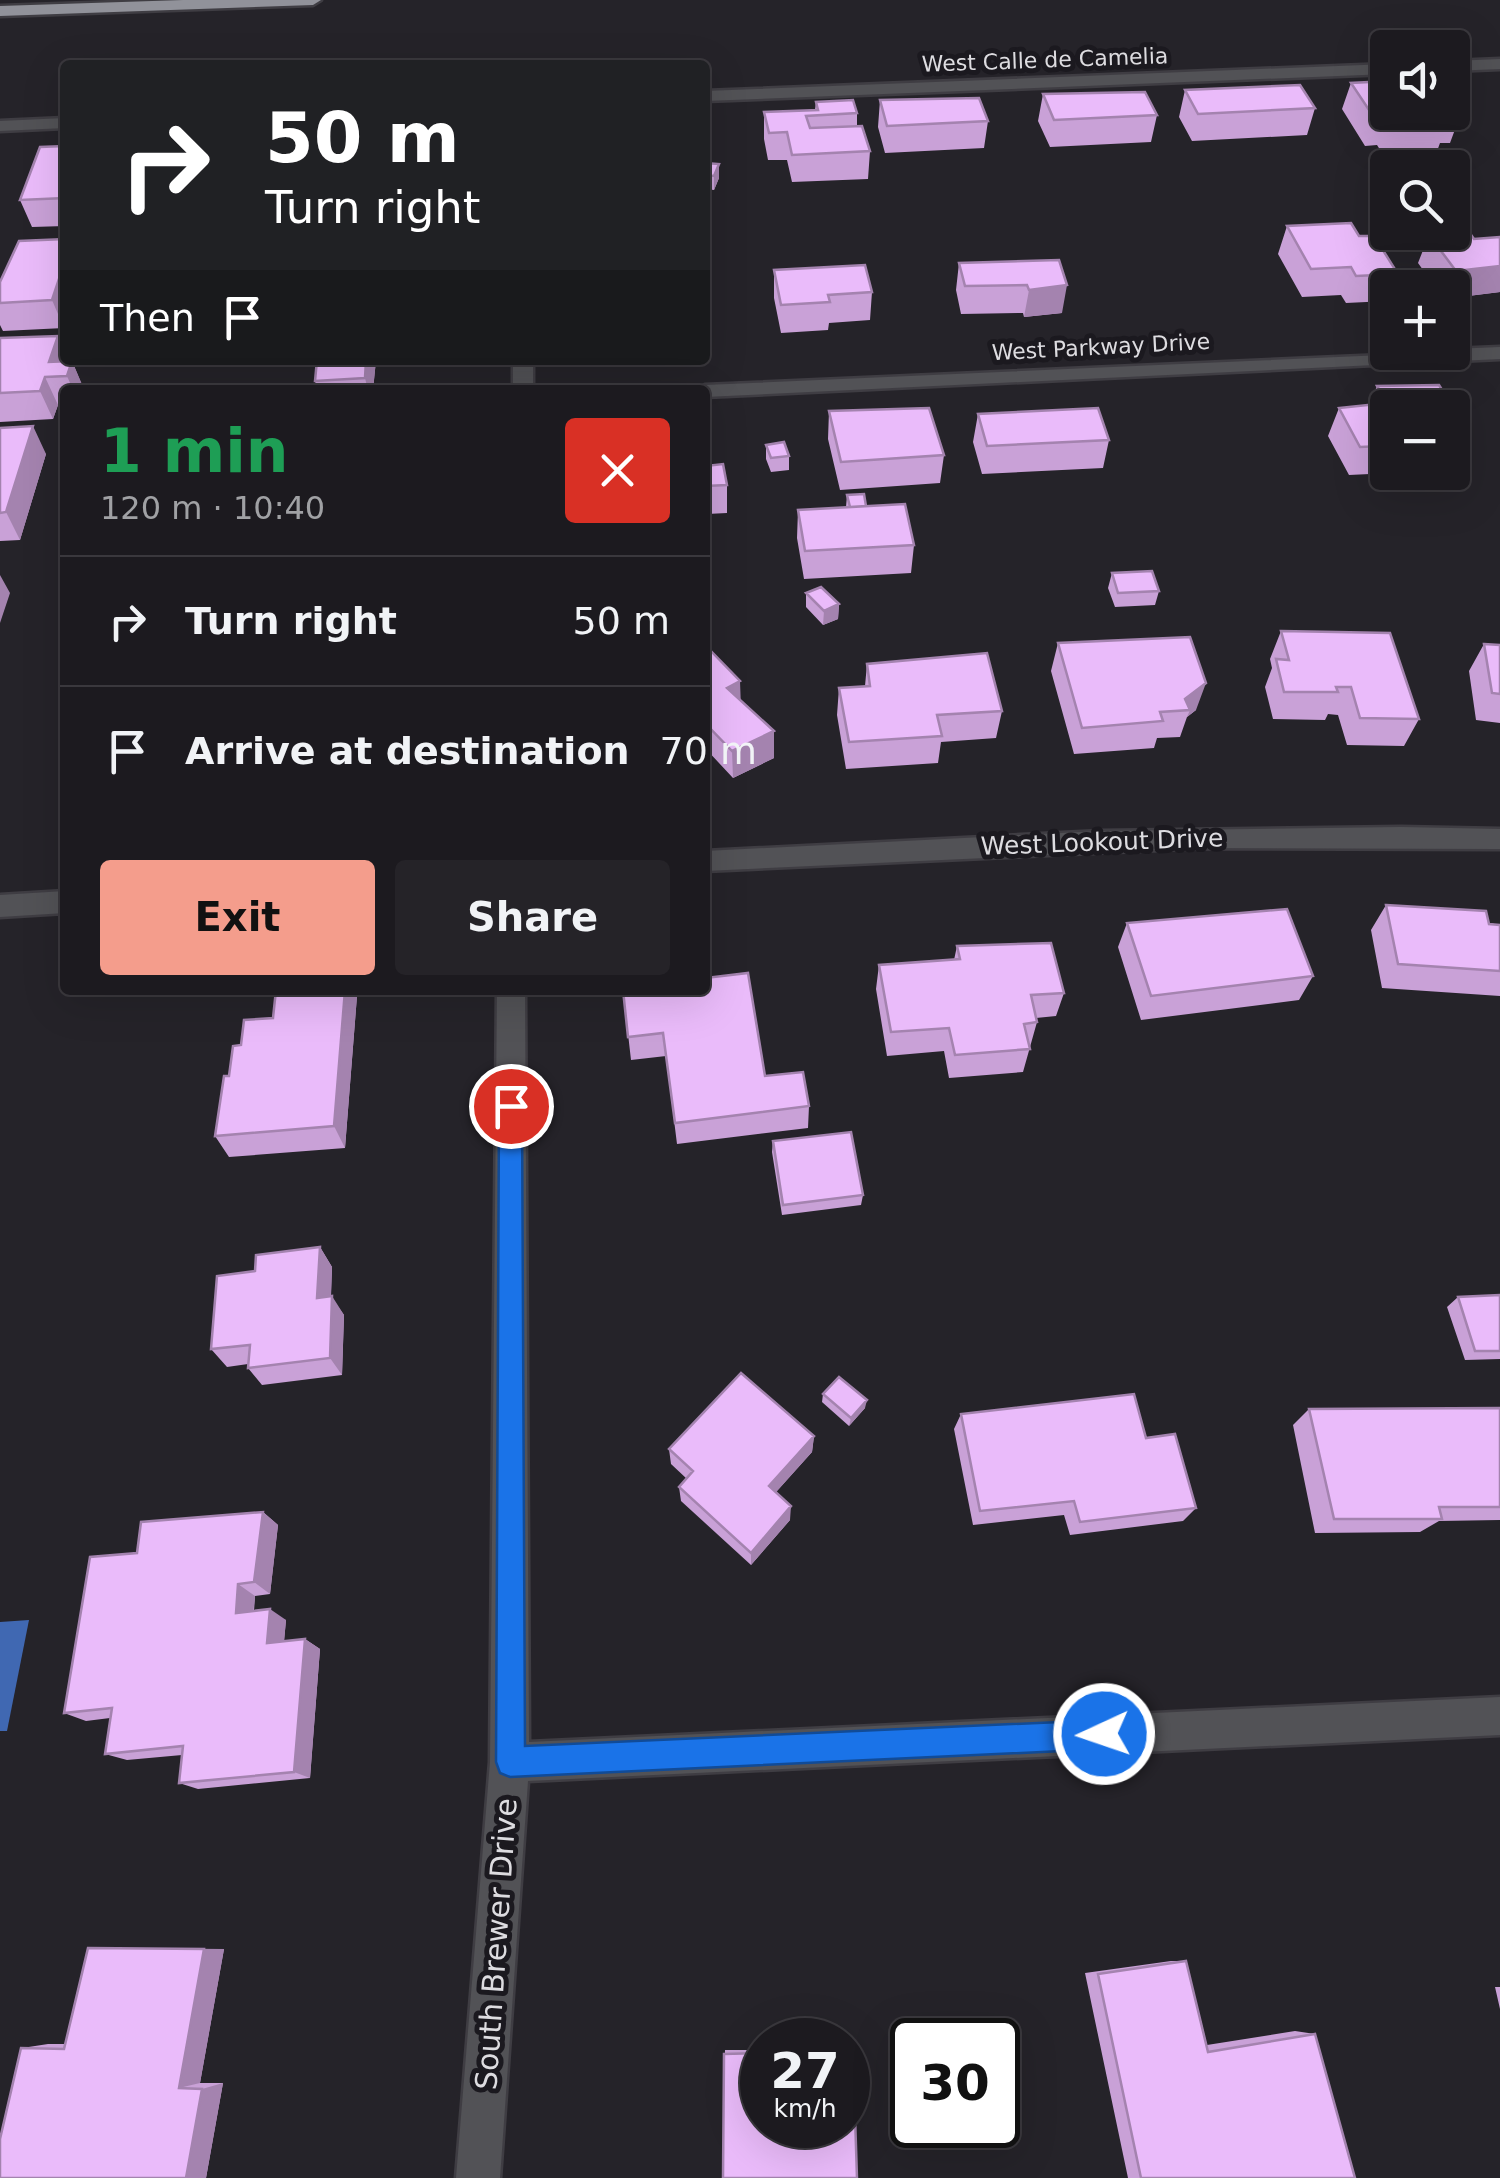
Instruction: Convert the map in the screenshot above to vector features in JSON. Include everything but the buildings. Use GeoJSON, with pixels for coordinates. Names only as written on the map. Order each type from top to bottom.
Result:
{"type":"FeatureCollection","features":[{"type":"Feature","properties":{"kind":"highway"},"geometry":{"type":"LineString","coordinates":[[0,11],[313,0]]}},
{"type":"Feature","properties":{"kind":"street"},"geometry":{"type":"LineString","coordinates":[[1470,65],[1500,64]]}},
{"type":"Feature","properties":{"kind":"street","name":"West Calle de Camelia"},"geometry":{"type":"LineString","coordinates":[[710,96],[1370,70]]}},
{"type":"Feature","properties":{"kind":"street"},"geometry":{"type":"LineString","coordinates":[[1,128],[60,123]]}},
{"type":"Feature","properties":{"kind":"street","name":"West Parkway Drive"},"geometry":{"type":"LineString","coordinates":[[710,391],[1500,353]]}},
{"type":"Feature","properties":{"kind":"street","name":"West Lookout Drive"},"geometry":{"type":"LineString","coordinates":[[710,861],[1304,834],[1500,839]]}},
{"type":"Feature","properties":{"kind":"street"},"geometry":{"type":"LineString","coordinates":[[0,906],[60,902]]}},
{"type":"Feature","properties":{"kind":"street","name":"South Brewer Drive"},"geometry":{"type":"LineString","coordinates":[[478,2178],[510,1762],[511,995]]}},
{"type":"Feature","properties":{"kind":"street"},"geometry":{"type":"LineString","coordinates":[[510,1762],[1500,1716]]}},
{"type":"Feature","properties":{"kind":"water"},"geometry":{"type":"Polygon","coordinates":[[[29,1620],[7,1731],[0,1731],[0,1622],[29,1620]]]}},
{"type":"Feature","properties":{"kind":"route"},"geometry":{"type":"LineString","coordinates":[[511,1106],[510,1762],[1104,1734]]}}]}
